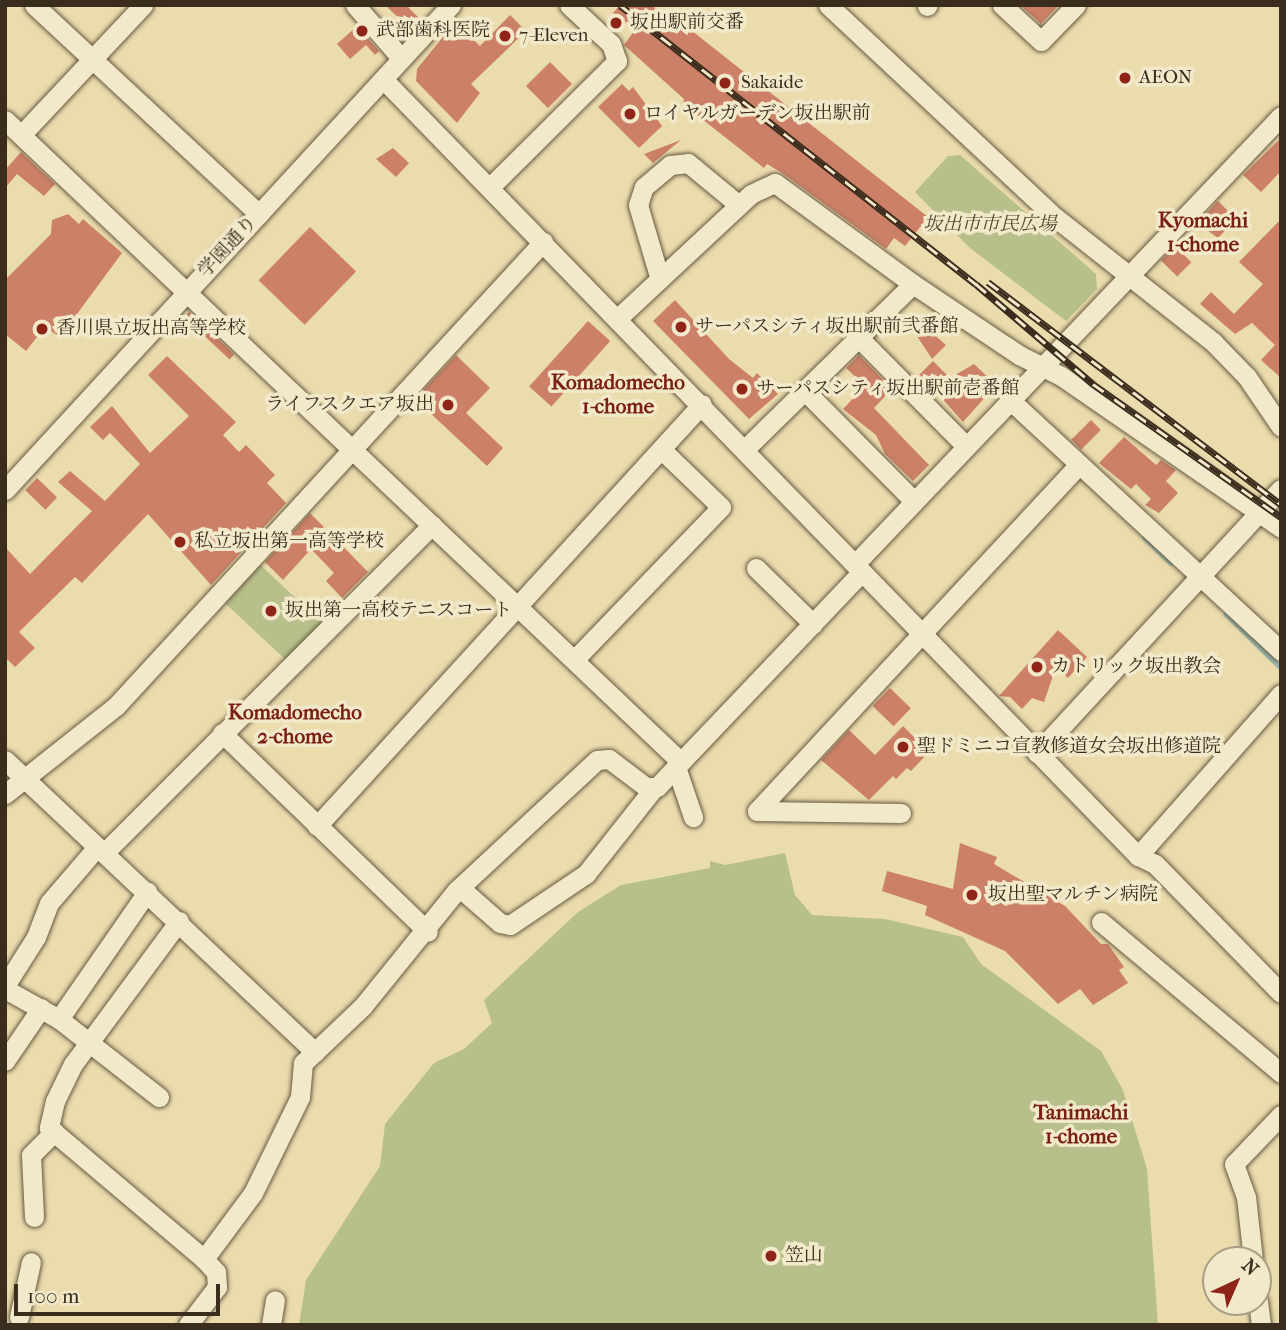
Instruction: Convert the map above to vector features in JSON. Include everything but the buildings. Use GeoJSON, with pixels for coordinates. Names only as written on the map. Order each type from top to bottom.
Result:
{"type":"FeatureCollection","features":[{"type":"Feature","properties":{"kind":"street"},"geometry":{"type":"LineString","coordinates":[[34,5],[259,214]]}},
{"type":"Feature","properties":{"kind":"street"},"geometry":{"type":"LineString","coordinates":[[22,134],[143,5]]}},
{"type":"Feature","properties":{"kind":"street"},"geometry":{"type":"LineString","coordinates":[[355,5],[401,58]]}},
{"type":"Feature","properties":{"kind":"street","name":"学園通り"},"geometry":{"type":"LineString","coordinates":[[5,490],[451,5]]}},
{"type":"Feature","properties":{"kind":"street"},"geometry":{"type":"LineString","coordinates":[[490,187],[618,61],[611,44],[569,5]]}},
{"type":"Feature","properties":{"kind":"street"},"geometry":{"type":"LineString","coordinates":[[828,5],[1056,218],[1214,343],[1247,377],[1281,427]]}},
{"type":"Feature","properties":{"kind":"street"},"geometry":{"type":"LineString","coordinates":[[1002,5],[1041,41],[1076,5]]}},
{"type":"Feature","properties":{"kind":"street"},"geometry":{"type":"LineString","coordinates":[[383,79],[746,449],[922,636],[1138,856],[1155,864],[1281,993]]}},
{"type":"Feature","properties":{"kind":"street"},"geometry":{"type":"LineString","coordinates":[[460,888],[500,923],[510,925],[586,874],[654,789],[813,624],[914,501],[1281,117]]}},
{"type":"Feature","properties":{"kind":"street"},"geometry":{"type":"LineString","coordinates":[[5,120],[574,660],[679,765],[692,817]]}},
{"type":"Feature","properties":{"kind":"street"},"geometry":{"type":"LineString","coordinates":[[659,276],[638,205],[644,187],[670,164],[688,163],[739,205]]}},
{"type":"Feature","properties":{"kind":"street"},"geometry":{"type":"LineString","coordinates":[[618,318],[659,276],[761,186],[782,186],[913,284],[1042,367],[1281,528]]}},
{"type":"Feature","properties":{"kind":"street"},"geometry":{"type":"LineString","coordinates":[[5,794],[22,778],[38,772],[116,706],[543,242]]}},
{"type":"Feature","properties":{"kind":"street"},"geometry":{"type":"LineString","coordinates":[[746,449],[913,284]]}},
{"type":"Feature","properties":{"kind":"street"},"geometry":{"type":"LineString","coordinates":[[859,338],[966,446]]}},
{"type":"Feature","properties":{"kind":"street"},"geometry":{"type":"LineString","coordinates":[[805,391],[914,501]]}},
{"type":"Feature","properties":{"kind":"street"},"geometry":{"type":"LineString","coordinates":[[1010,400],[1078,466],[1201,574],[1281,651]]}},
{"type":"Feature","properties":{"kind":"street"},"geometry":{"type":"LineString","coordinates":[[317,826],[702,404]]}},
{"type":"Feature","properties":{"kind":"street"},"geometry":{"type":"LineString","coordinates":[[574,660],[722,507],[661,449]]}},
{"type":"Feature","properties":{"kind":"street"},"geometry":{"type":"LineString","coordinates":[[901,813],[757,811],[1078,466]]}},
{"type":"Feature","properties":{"kind":"street"},"geometry":{"type":"LineString","coordinates":[[1037,752],[1281,489]]}},
{"type":"Feature","properties":{"kind":"street"},"geometry":{"type":"LineString","coordinates":[[159,1097],[59,1019],[5,988],[36,937],[49,903],[432,525]]}},
{"type":"Feature","properties":{"kind":"street"},"geometry":{"type":"LineString","coordinates":[[756,568],[813,624]]}},
{"type":"Feature","properties":{"kind":"street"},"geometry":{"type":"LineString","coordinates":[[1138,856],[1281,694]]}},
{"type":"Feature","properties":{"kind":"street"},"geometry":{"type":"LineString","coordinates":[[222,733],[428,932]]}},
{"type":"Feature","properties":{"kind":"street"},"geometry":{"type":"LineString","coordinates":[[204,1259],[253,1194],[300,1097],[303,1063],[428,932],[460,888],[597,760],[609,759],[654,789]]}},
{"type":"Feature","properties":{"kind":"street"},"geometry":{"type":"LineString","coordinates":[[5,761],[315,1052]]}},
{"type":"Feature","properties":{"kind":"street"},"geometry":{"type":"LineString","coordinates":[[59,1019],[146,892]]}},
{"type":"Feature","properties":{"kind":"street"},"geometry":{"type":"LineString","coordinates":[[179,922],[89,1045],[55,1101],[49,1128],[216,1272],[217,1287],[188,1325]]}},
{"type":"Feature","properties":{"kind":"street"},"geometry":{"type":"LineString","coordinates":[[1101,922],[1281,1073]]}},
{"type":"Feature","properties":{"kind":"street"},"geometry":{"type":"LineString","coordinates":[[5,1061],[41,1008]]}},
{"type":"Feature","properties":{"kind":"street"},"geometry":{"type":"LineString","coordinates":[[1251,1246],[1246,1198],[1234,1164],[1281,1115]]}},
{"type":"Feature","properties":{"kind":"street"},"geometry":{"type":"LineString","coordinates":[[34,1217],[31,1155],[54,1132]]}},
{"type":"Feature","properties":{"kind":"street"},"geometry":{"type":"LineString","coordinates":[[17,1316],[32,1262]]}},
{"type":"Feature","properties":{"kind":"street"},"geometry":{"type":"LineString","coordinates":[[271,1325],[275,1300]]}},
{"type":"Feature","properties":{"kind":"green space","name":"坂出市市民広場"},"geometry":{"type":"Polygon","coordinates":[[[960,155],[1096,274],[1097,289],[1066,321],[970,248],[915,192],[948,156],[960,155]]]}},
{"type":"Feature","properties":{"kind":"green space","name":"坂出第一高校テニスコート"},"geometry":{"type":"Polygon","coordinates":[[[255,560],[323,623],[288,661],[220,598],[255,560]]]}},
{"type":"Feature","properties":{"kind":"green space"},"geometry":{"type":"Polygon","coordinates":[[[785,853],[795,895],[812,915],[885,919],[963,937],[981,964],[1101,1051],[1123,1090],[1147,1169],[1158,1325],[299,1325],[306,1280],[380,1166],[385,1124],[434,1063],[464,1049],[492,1023],[484,1000],[578,912],[621,885],[710,868],[710,861],[725,865],[785,853]]]}},
{"type":"Feature","properties":{"kind":"waterway"},"geometry":{"type":"LineString","coordinates":[[1144,537],[1171,563]]}},
{"type":"Feature","properties":{"kind":"waterway"},"geometry":{"type":"LineString","coordinates":[[1226,614],[1281,668]]}},
{"type":"Feature","properties":{"kind":"railway"},"geometry":{"type":"LineString","coordinates":[[620,5],[976,284],[1093,384],[1281,517]]}},
{"type":"Feature","properties":{"kind":"railway"},"geometry":{"type":"LineString","coordinates":[[988,282],[1281,504]]}},
{"type":"Feature","properties":{"kind":"place","name":"坂出駅前交番"},"geometry":{"type":"Point","coordinates":[616,23]}},
{"type":"Feature","properties":{"kind":"place","name":"武部歯科医院"},"geometry":{"type":"Point","coordinates":[362,31]}},
{"type":"Feature","properties":{"kind":"place","name":"7-Eleven"},"geometry":{"type":"Point","coordinates":[505,36]}},
{"type":"Feature","properties":{"kind":"place","name":"AEON"},"geometry":{"type":"Point","coordinates":[1125,78]}},
{"type":"Feature","properties":{"kind":"place","name":"Sakaide"},"geometry":{"type":"Point","coordinates":[725,83]}},
{"type":"Feature","properties":{"kind":"place","name":"ロイヤルガーデン坂出駅前"},"geometry":{"type":"Point","coordinates":[630,114]}},
{"type":"Feature","properties":{"kind":"place","name":"サーパスシティ坂出駅前弐番館"},"geometry":{"type":"Point","coordinates":[681,327]}},
{"type":"Feature","properties":{"kind":"place","name":"香川県立坂出高等学校"},"geometry":{"type":"Point","coordinates":[42,329]}},
{"type":"Feature","properties":{"kind":"place","name":"サーパスシティ坂出駅前壱番館"},"geometry":{"type":"Point","coordinates":[742,389]}},
{"type":"Feature","properties":{"kind":"place","name":"ライフスクエア坂出"},"geometry":{"type":"Point","coordinates":[448,405]}},
{"type":"Feature","properties":{"kind":"place","name":"私立坂出第一高等学校"},"geometry":{"type":"Point","coordinates":[180,542]}},
{"type":"Feature","properties":{"kind":"place","name":"坂出第一高校テニスコート"},"geometry":{"type":"Point","coordinates":[271,611]}},
{"type":"Feature","properties":{"kind":"place","name":"カトリック坂出教会"},"geometry":{"type":"Point","coordinates":[1037,667]}},
{"type":"Feature","properties":{"kind":"place","name":"聖ドミニコ宣教修道女会坂出修道院"},"geometry":{"type":"Point","coordinates":[903,747]}},
{"type":"Feature","properties":{"kind":"place","name":"坂出聖マルチン病院"},"geometry":{"type":"Point","coordinates":[972,895]}},
{"type":"Feature","properties":{"kind":"place","name":"笠山"},"geometry":{"type":"Point","coordinates":[771,1256]}},
{"type":"Feature","properties":{"kind":"district","name":"Kyomachi 1-chome"},"geometry":{"type":"Point","coordinates":[1203,232]}},
{"type":"Feature","properties":{"kind":"district","name":"Komadomecho 1-chome"},"geometry":{"type":"Point","coordinates":[618,394]}},
{"type":"Feature","properties":{"kind":"district","name":"Komadomecho 2-chome"},"geometry":{"type":"Point","coordinates":[295,724]}},
{"type":"Feature","properties":{"kind":"district","name":"Tanimachi 1-chome"},"geometry":{"type":"Point","coordinates":[1081,1124]}}]}
